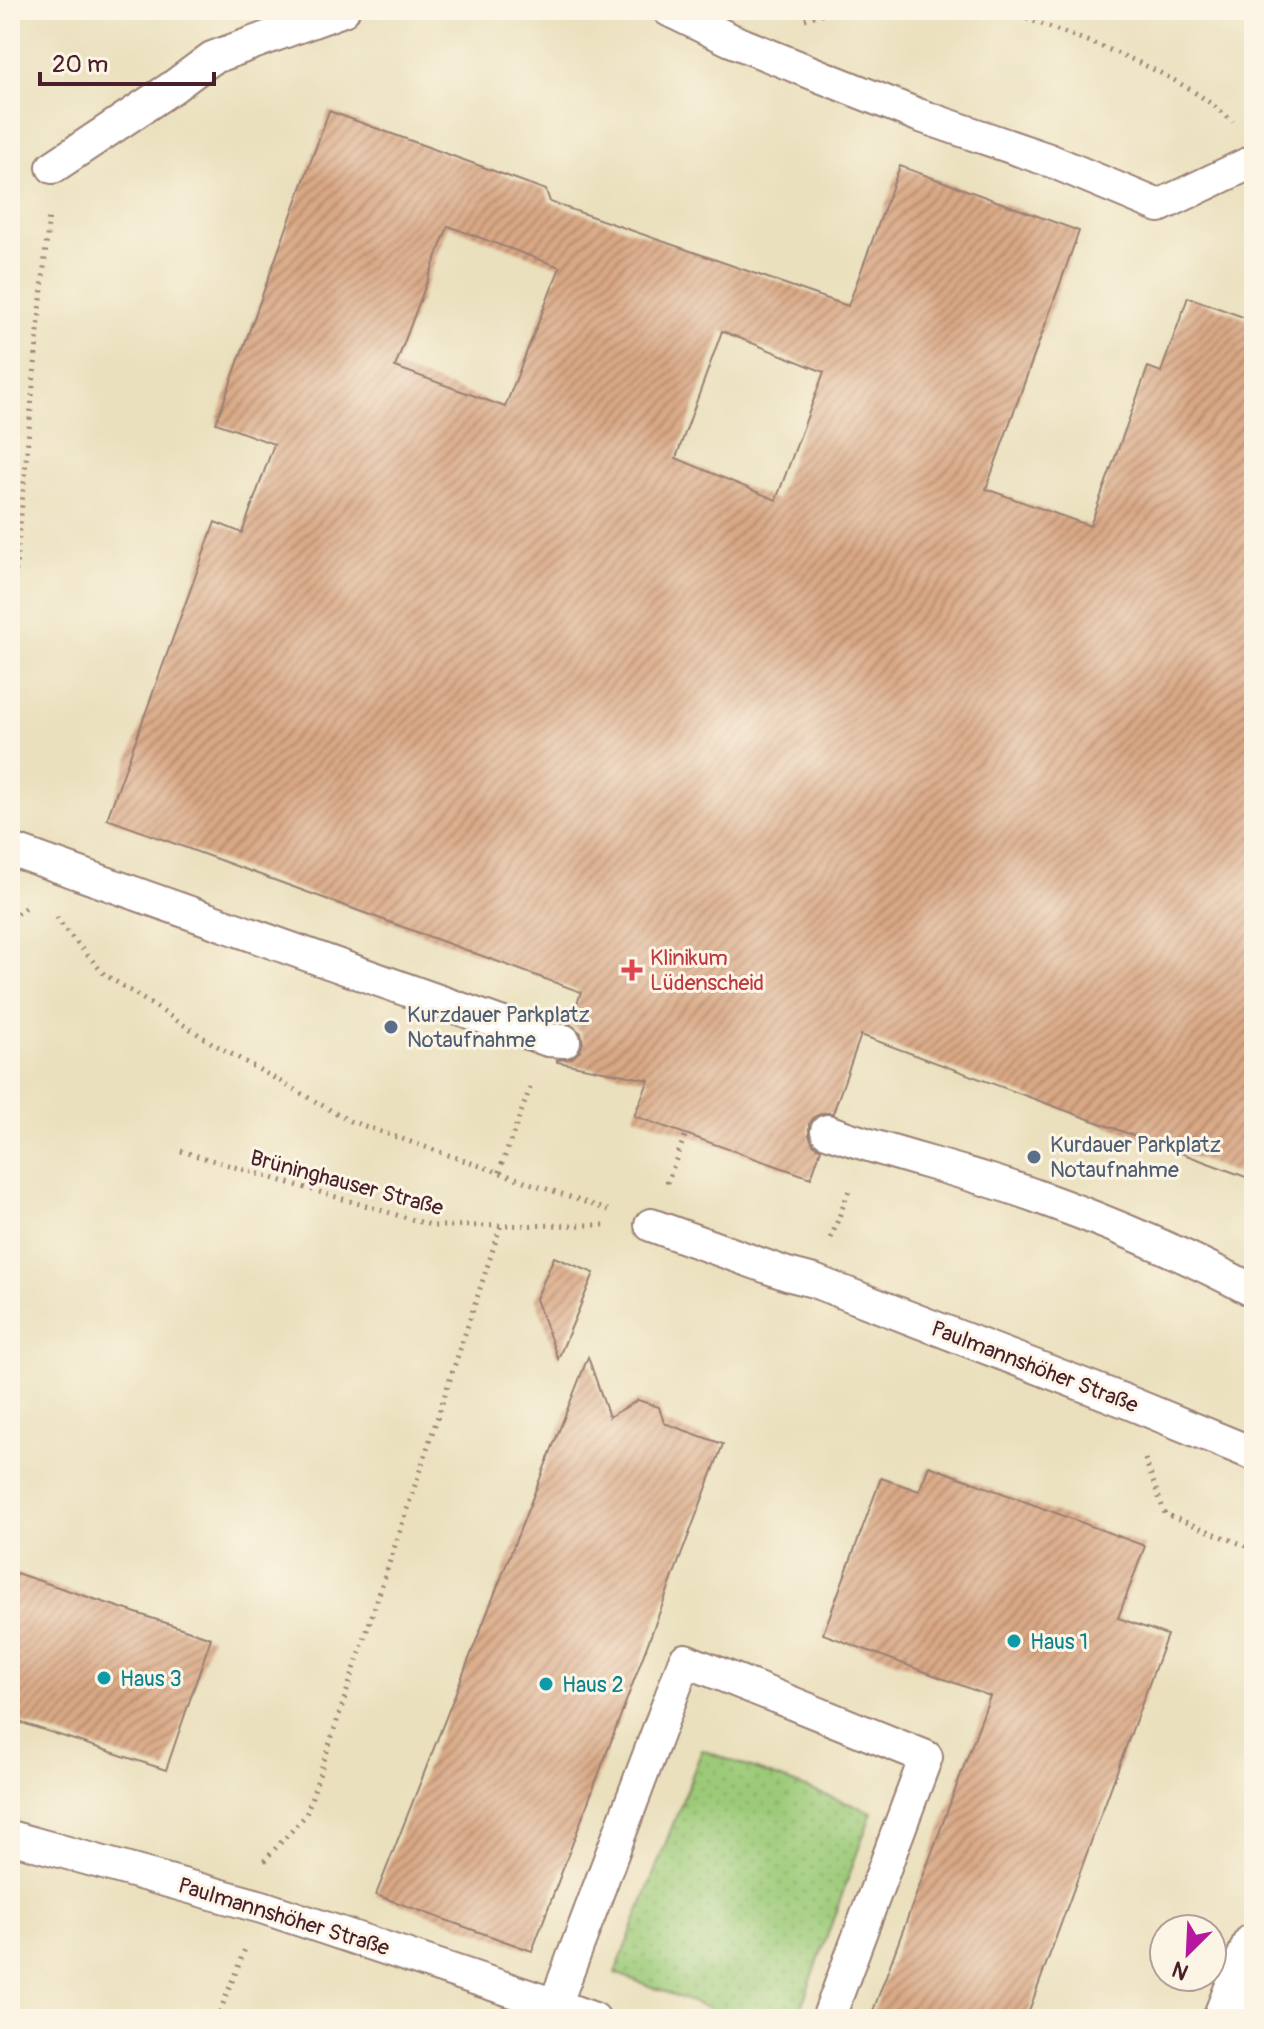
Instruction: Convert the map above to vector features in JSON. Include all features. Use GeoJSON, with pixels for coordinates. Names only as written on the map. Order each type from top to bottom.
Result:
{"type":"FeatureCollection","features":[{"type":"Feature","properties":{"kind":"street"},"geometry":{"type":"LineString","coordinates":[[1225,2019],[1254,1946]]}},
{"type":"Feature","properties":{"kind":"lane"},"geometry":{"type":"LineString","coordinates":[[53,167],[212,58],[343,10]]}},
{"type":"Feature","properties":{"kind":"lane"},"geometry":{"type":"LineString","coordinates":[[669,10],[731,40],[830,80],[918,115],[1049,160],[1159,206],[1249,146]]}},
{"type":"Feature","properties":{"kind":"lane"},"geometry":{"type":"LineString","coordinates":[[10,849],[556,1040]]}},
{"type":"Feature","properties":{"kind":"lane"},"geometry":{"type":"LineString","coordinates":[[827,1131],[866,1146],[1034,1195],[1190,1257],[1254,1291]]}},
{"type":"Feature","properties":{"kind":"lane","name":"Paulmannshöher Straße"},"geometry":{"type":"LineString","coordinates":[[651,1225],[814,1281],[1254,1454]]}},
{"type":"Feature","properties":{"kind":"lane"},"geometry":{"type":"LineString","coordinates":[[555,2005],[685,1660],[926,1757],[828,2019]]}},
{"type":"Feature","properties":{"kind":"lane","name":"Paulmannshöher Straße"},"geometry":{"type":"LineString","coordinates":[[10,1837],[246,1902],[594,2019]]}},
{"type":"Feature","properties":{"kind":"path"},"geometry":{"type":"LineString","coordinates":[[1004,10],[1138,63],[1211,101],[1249,146]]}},
{"type":"Feature","properties":{"kind":"path"},"geometry":{"type":"LineString","coordinates":[[10,755],[13,601],[53,167]]}},
{"type":"Feature","properties":{"kind":"path"},"geometry":{"type":"LineString","coordinates":[[51,905],[63,927],[104,974],[212,1043],[350,1121],[651,1225]]}},
{"type":"Feature","properties":{"kind":"path"},"geometry":{"type":"LineString","coordinates":[[499,1172],[556,1040]]}},
{"type":"Feature","properties":{"kind":"path"},"geometry":{"type":"LineString","coordinates":[[814,1281],[866,1146]]}},
{"type":"Feature","properties":{"kind":"path","name":"Brüninghauser Straße"},"geometry":{"type":"LineString","coordinates":[[181,1151],[434,1226],[651,1225]]}},
{"type":"Feature","properties":{"kind":"path"},"geometry":{"type":"LineString","coordinates":[[217,2019],[246,1902],[306,1815],[501,1225]]}},
{"type":"Feature","properties":{"kind":"path"},"geometry":{"type":"LineString","coordinates":[[1125,1401],[1165,1514],[1254,1549]]}},
{"type":"Feature","properties":{"kind":"green space"},"geometry":{"type":"Polygon","coordinates":[[[702,1750],[872,1812],[797,2019],[736,2019],[615,1973],[702,1750]]]}},
{"type":"Feature","properties":{"kind":"building","name":"Klinikum Lüdenscheid"},"geometry":{"type":"Polygon","coordinates":[[[329,111],[546,190],[550,202],[848,306],[900,166],[1079,231],[986,489],[1090,526],[1148,367],[1161,372],[1188,297],[1254,321],[1254,1180],[861,1035],[833,1113],[814,1117],[809,1124],[813,1144],[821,1149],[811,1178],[634,1116],[649,1080],[557,1062],[572,1058],[583,1043],[581,1033],[570,1024],[581,992],[107,819],[215,522],[242,533],[274,444],[216,423],[329,111]],[[448,226],[395,367],[505,407],[560,267],[448,226]],[[722,331],[676,458],[776,500],[824,372],[722,331]]]}},
{"type":"Feature","properties":{"kind":"building"},"geometry":{"type":"Polygon","coordinates":[[[554,1257],[594,1273],[558,1359],[536,1299],[554,1257]]]}},
{"type":"Feature","properties":{"kind":"building","name":"Haus 2"},"geometry":{"type":"Polygon","coordinates":[[[588,1357],[609,1417],[638,1400],[659,1407],[664,1423],[723,1444],[532,1951],[376,1895],[588,1357]]]}},
{"type":"Feature","properties":{"kind":"building","name":"Haus 1"},"geometry":{"type":"Polygon","coordinates":[[[929,1466],[1145,1546],[1118,1618],[1167,1635],[1026,2019],[870,2019],[990,1696],[823,1634],[881,1478],[919,1491],[929,1466]]]}},
{"type":"Feature","properties":{"kind":"building","name":"Haus 3"},"geometry":{"type":"Polygon","coordinates":[[[10,1571],[211,1638],[166,1770],[10,1719],[10,1571]]]}},
{"type":"Feature","properties":{"kind":"place","name":"Klinikum Lüdenscheid"},"geometry":{"type":"Point","coordinates":[632,970]}},
{"type":"Feature","properties":{"kind":"place","name":"Kurzdauer Parkplatz Notaufnahme"},"geometry":{"type":"Point","coordinates":[391,1027]}},
{"type":"Feature","properties":{"kind":"place","name":"Kurdauer Parkplatz Notaufnahme"},"geometry":{"type":"Point","coordinates":[1034,1157]}},
{"type":"Feature","properties":{"kind":"place","name":"Haus 1"},"geometry":{"type":"Point","coordinates":[1014,1641]}},
{"type":"Feature","properties":{"kind":"place","name":"Haus 3"},"geometry":{"type":"Point","coordinates":[104,1678]}},
{"type":"Feature","properties":{"kind":"place","name":"Haus 2"},"geometry":{"type":"Point","coordinates":[546,1684]}}]}
